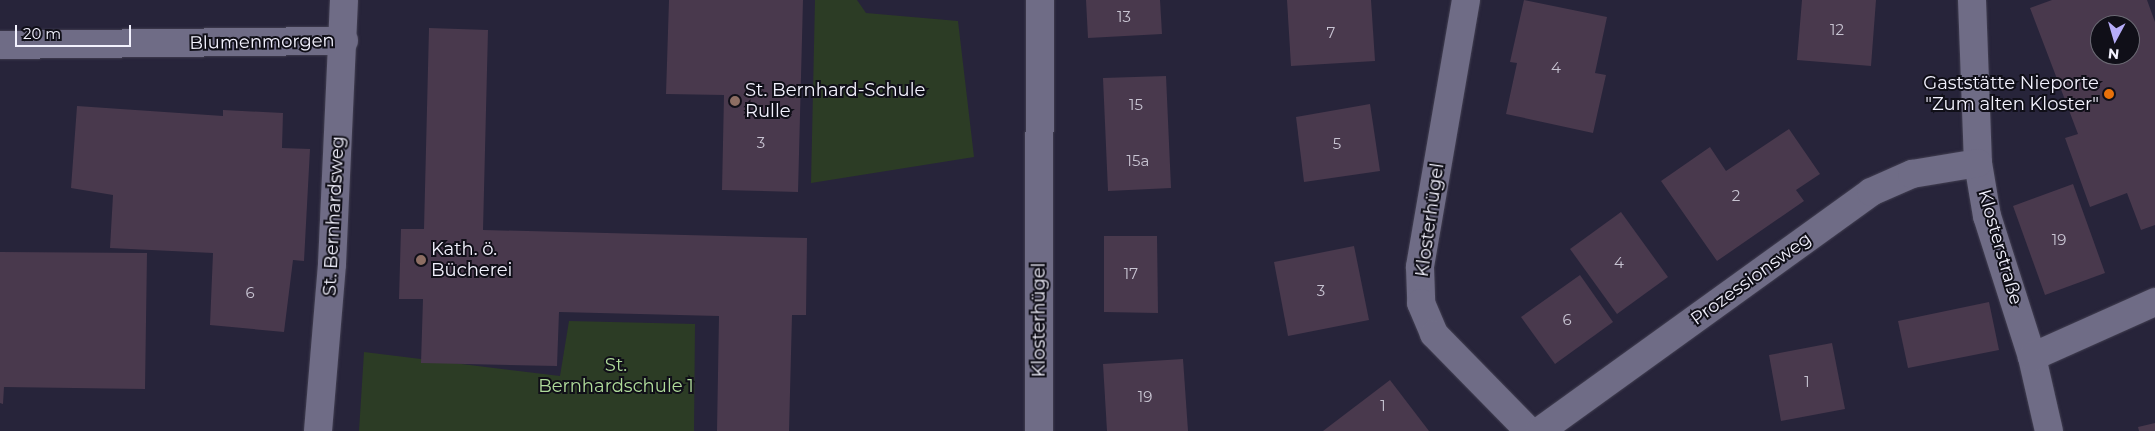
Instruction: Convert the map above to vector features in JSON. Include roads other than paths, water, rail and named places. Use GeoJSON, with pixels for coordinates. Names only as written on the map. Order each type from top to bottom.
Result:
{"type":"FeatureCollection","features":[{"type":"Feature","properties":{"kind":"street","name":"St. Bernhardsweg"},"geometry":{"type":"LineString","coordinates":[[318,431],[332,264],[344,41],[344,0]]}},
{"type":"Feature","properties":{"kind":"street","name":"Klosterhügel"},"geometry":{"type":"LineString","coordinates":[[1039,431],[1040,0]]}},
{"type":"Feature","properties":{"kind":"street","name":"Klosterhügel"},"geometry":{"type":"LineString","coordinates":[[1466,0],[1420,267],[1421,303],[1434,334],[1529,431]]}},
{"type":"Feature","properties":{"kind":"street","name":"Klosterstraße"},"geometry":{"type":"LineString","coordinates":[[1972,0],[1978,163],[1987,216],[2032,357],[2049,431]]}},
{"type":"Feature","properties":{"kind":"street","name":"Blumenmorgen"},"geometry":{"type":"LineString","coordinates":[[0,45],[344,41]]}},
{"type":"Feature","properties":{"kind":"street","name":"Prozessionsweg"},"geometry":{"type":"LineString","coordinates":[[1553,426],[1872,192],[1912,174],[1978,163]]}},
{"type":"Feature","properties":{"kind":"street"},"geometry":{"type":"LineString","coordinates":[[2032,357],[2155,302]]}},
{"type":"Feature","properties":{"kind":"place","name":"Gaststätte Nieporte \"Zum alten Kloster\""},"geometry":{"type":"Point","coordinates":[2109,94]}},
{"type":"Feature","properties":{"kind":"place","name":"St. Bernhard-Schule Rulle"},"geometry":{"type":"Point","coordinates":[735,101]}},
{"type":"Feature","properties":{"kind":"place","name":"Kath. ö. Bücherei"},"geometry":{"type":"Point","coordinates":[421,260]}},
{"type":"Feature","properties":{"kind":"park label","name":"St. Bernhardschule 1"},"geometry":{"type":"Point","coordinates":[616,376]}}]}
